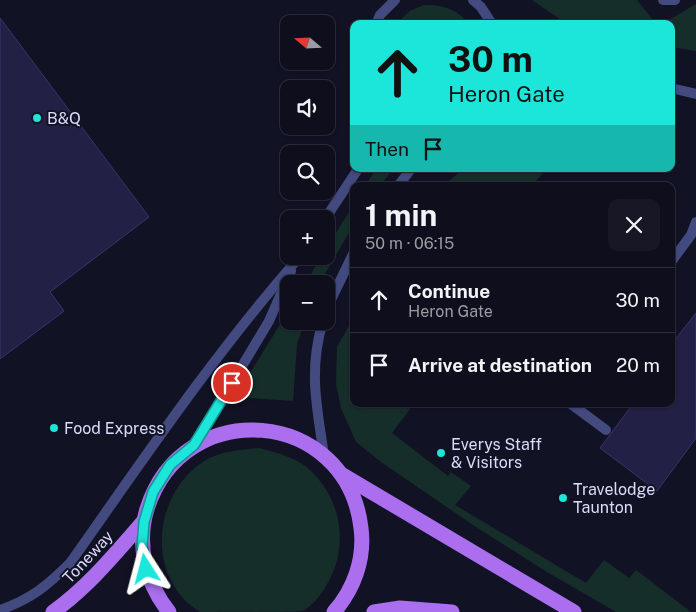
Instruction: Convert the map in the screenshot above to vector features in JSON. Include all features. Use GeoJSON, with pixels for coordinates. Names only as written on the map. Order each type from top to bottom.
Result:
{"type":"FeatureCollection","features":[{"type":"Feature","properties":{"kind":"main road"},"geometry":{"type":"LineString","coordinates":[[169,612],[155,591],[146,569],[142,546],[144,522],[153,492],[170,465],[194,445],[215,435],[238,430],[261,429],[284,434],[324,456],[340,473],[352,493],[359,515],[362,538],[360,560],[353,583],[334,612]]}},
{"type":"Feature","properties":{"kind":"main road"},"geometry":{"type":"LineString","coordinates":[[340,473],[574,612]]}},
{"type":"Feature","properties":{"kind":"main road","name":"Toneway"},"geometry":{"type":"LineString","coordinates":[[53,612],[73,598],[107,564],[144,522]]}},
{"type":"Feature","properties":{"kind":"main road"},"geometry":{"type":"LineString","coordinates":[[374,612],[400,608],[452,612]]}},
{"type":"Feature","properties":{"kind":"street"},"geometry":{"type":"LineString","coordinates":[[473,0],[481,6],[492,20]]}},
{"type":"Feature","properties":{"kind":"street"},"geometry":{"type":"LineString","coordinates":[[663,0],[675,0]]}},
{"type":"Feature","properties":{"kind":"street"},"geometry":{"type":"LineString","coordinates":[[378,20],[380,14],[392,1]]}},
{"type":"Feature","properties":{"kind":"street"},"geometry":{"type":"LineString","coordinates":[[675,89],[696,94]]}},
{"type":"Feature","properties":{"kind":"street"},"geometry":{"type":"LineString","coordinates":[[331,210],[356,172]]}},
{"type":"Feature","properties":{"kind":"street"},"geometry":{"type":"LineString","coordinates":[[401,182],[409,172]]}},
{"type":"Feature","properties":{"kind":"street"},"geometry":{"type":"LineString","coordinates":[[675,257],[691,235],[696,222]]}},
{"type":"Feature","properties":{"kind":"street"},"geometry":{"type":"LineString","coordinates":[[335,291],[350,260]]}},
{"type":"Feature","properties":{"kind":"street"},"geometry":{"type":"LineString","coordinates":[[0,610],[33,596],[50,583],[70,563],[205,372],[291,265]]}},
{"type":"Feature","properties":{"kind":"street"},"geometry":{"type":"LineString","coordinates":[[194,445],[268,321],[294,265]]}},
{"type":"Feature","properties":{"kind":"street"},"geometry":{"type":"LineString","coordinates":[[320,330],[316,343],[313,376],[324,456]]}},
{"type":"Feature","properties":{"kind":"street"},"geometry":{"type":"LineString","coordinates":[[574,407],[606,430]]}},
{"type":"Feature","properties":{"kind":"green space"},"geometry":{"type":"Polygon","coordinates":[[[532,0],[637,0],[653,20],[561,20],[532,0]]]}},
{"type":"Feature","properties":{"kind":"green space"},"geometry":{"type":"Polygon","coordinates":[[[696,4],[696,51],[675,48],[675,20],[669,20],[696,4]]]}},
{"type":"Feature","properties":{"kind":"green space"},"geometry":{"type":"Polygon","coordinates":[[[424,5],[437,5],[449,8],[465,20],[400,20],[410,11],[424,5]]]}},
{"type":"Feature","properties":{"kind":"green space"},"geometry":{"type":"Polygon","coordinates":[[[374,172],[391,172],[383,182],[368,182],[374,172]]]}},
{"type":"Feature","properties":{"kind":"green space"},"geometry":{"type":"Polygon","coordinates":[[[459,172],[544,172],[535,182],[448,182],[459,172]]]}},
{"type":"Feature","properties":{"kind":"green space"},"geometry":{"type":"Polygon","coordinates":[[[350,210],[350,231],[335,257],[335,235],[350,210]]]}},
{"type":"Feature","properties":{"kind":"green space"},"geometry":{"type":"Polygon","coordinates":[[[317,265],[330,265],[324,275],[310,275],[317,265]]]}},
{"type":"Feature","properties":{"kind":"green space"},"geometry":{"type":"Polygon","coordinates":[[[280,324],[280,330],[302,330],[297,344],[293,401],[235,397],[280,324]]]}},
{"type":"Feature","properties":{"kind":"green space"},"geometry":{"type":"Polygon","coordinates":[[[350,324],[350,407],[407,407],[410,409],[392,433],[448,476],[451,472],[471,486],[455,505],[586,583],[604,560],[629,578],[636,570],[691,612],[616,612],[547,572],[476,527],[381,462],[356,442],[341,408],[336,384],[337,347],[350,324]]]}},
{"type":"Feature","properties":{"kind":"green space"},"geometry":{"type":"Polygon","coordinates":[[[259,448],[300,462],[322,483],[336,511],[339,526],[338,556],[333,571],[319,597],[303,611],[200,612],[182,597],[170,579],[163,558],[162,536],[165,515],[174,494],[187,476],[204,461],[224,453],[259,448]]]}},
{"type":"Feature","properties":{"kind":"building","name":"B&Q"},"geometry":{"type":"Polygon","coordinates":[[[0,18],[149,217],[50,292],[64,311],[0,359],[0,18]]]}},
{"type":"Feature","properties":{"kind":"building"},"geometry":{"type":"Polygon","coordinates":[[[696,313],[696,438],[657,491],[600,448],[631,407],[675,407],[675,340],[696,313]]]}},
{"type":"Feature","properties":{"kind":"place","name":"B&Q"},"geometry":{"type":"Point","coordinates":[37,118]}},
{"type":"Feature","properties":{"kind":"place","name":"Food Express"},"geometry":{"type":"Point","coordinates":[54,428]}},
{"type":"Feature","properties":{"kind":"place","name":"Everys Staff & Visitors"},"geometry":{"type":"Point","coordinates":[441,453]}},
{"type":"Feature","properties":{"kind":"place","name":"Travelodge Taunton"},"geometry":{"type":"Point","coordinates":[563,498]}},
{"type":"Feature","properties":{"kind":"route"},"geometry":{"type":"LineString","coordinates":[[146,569],[142,546],[144,522],[153,492],[170,465],[194,445],[232,383]]}}]}
